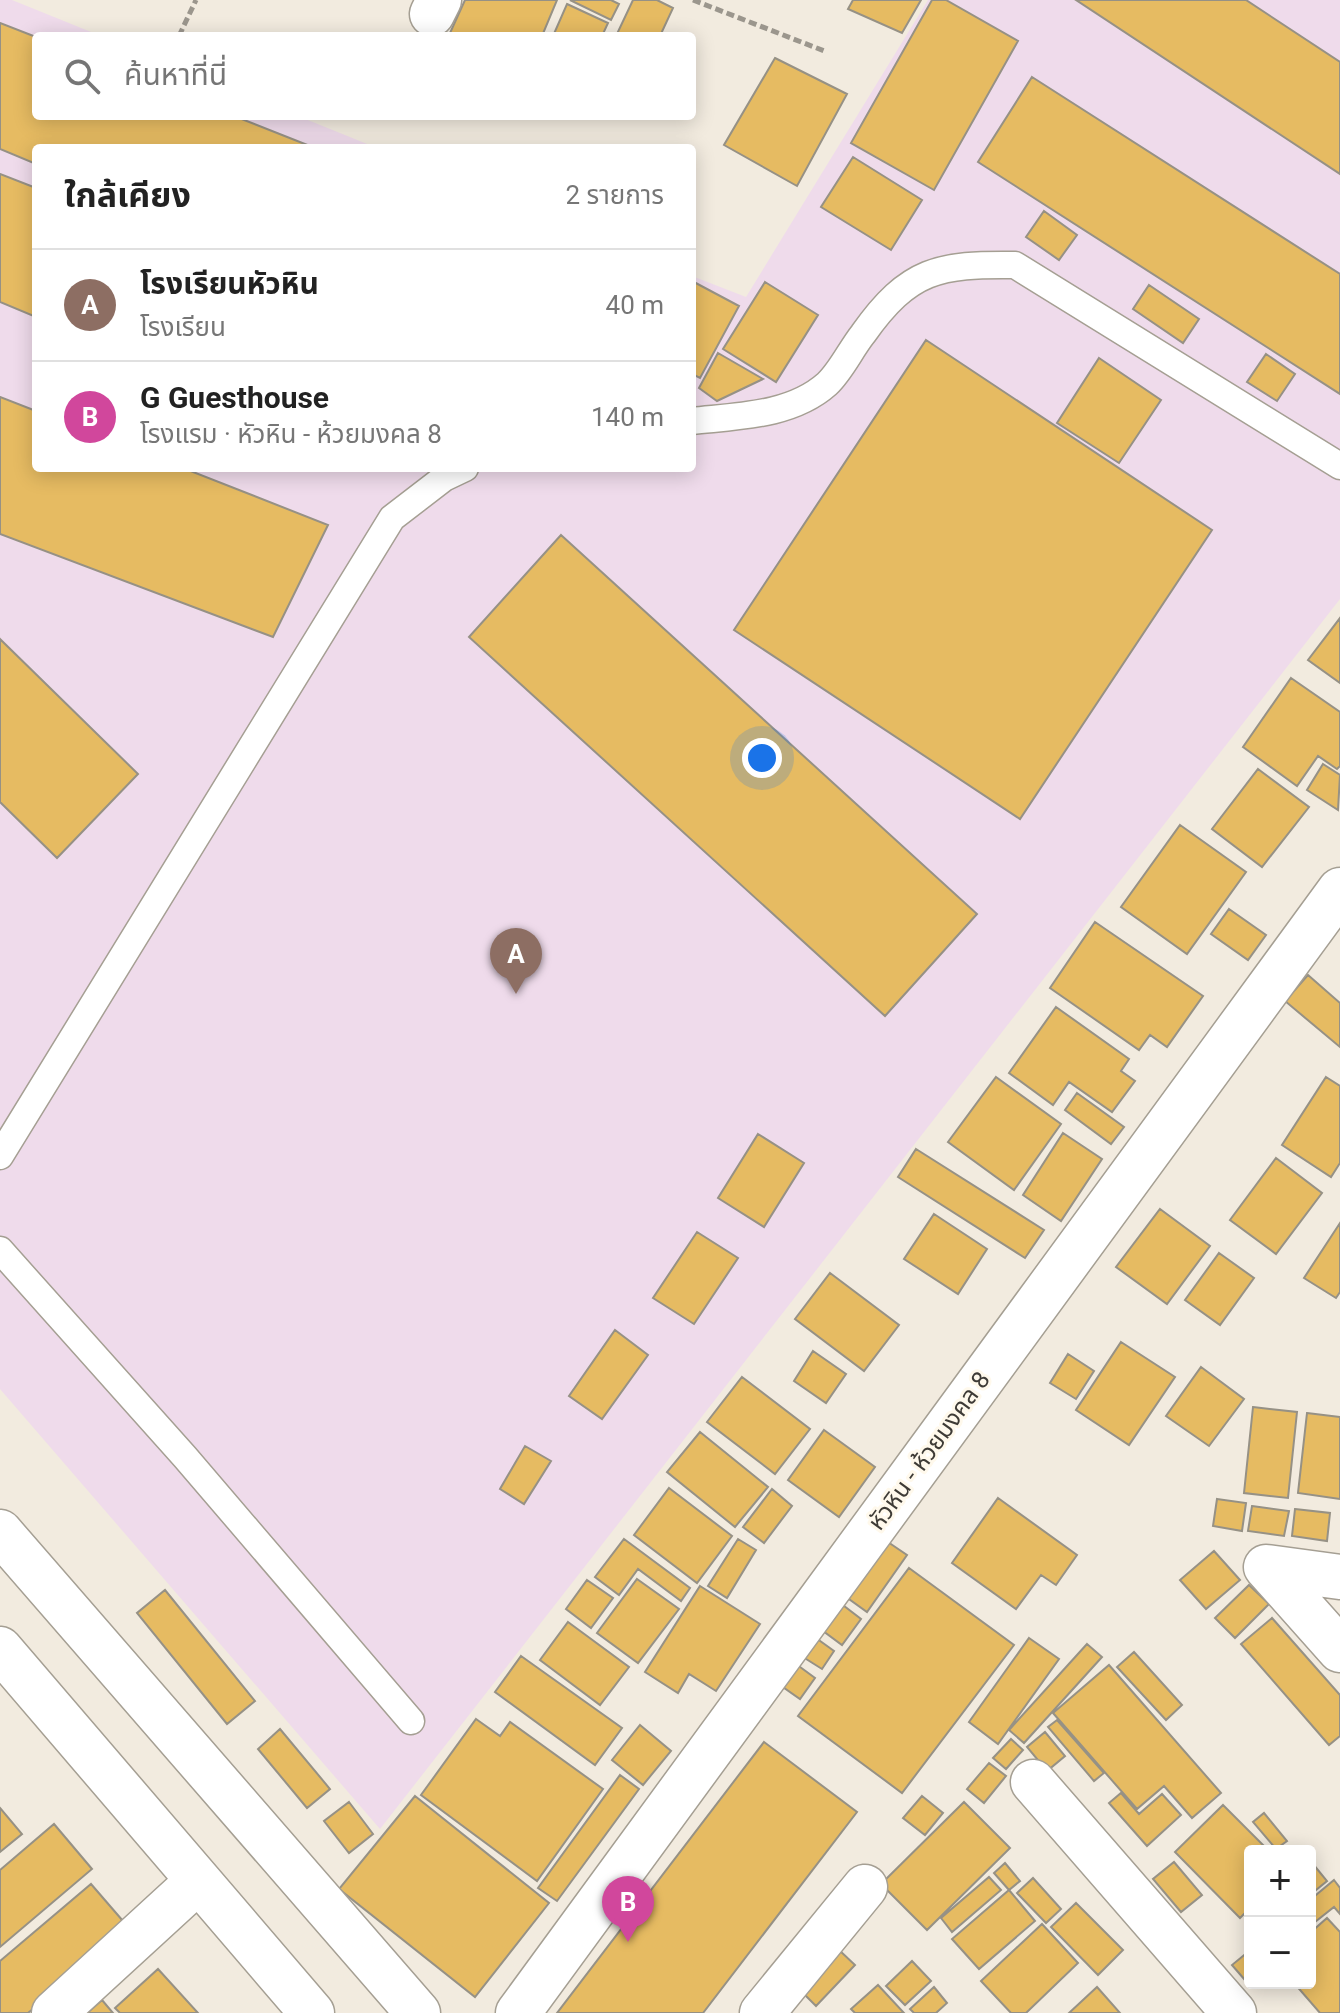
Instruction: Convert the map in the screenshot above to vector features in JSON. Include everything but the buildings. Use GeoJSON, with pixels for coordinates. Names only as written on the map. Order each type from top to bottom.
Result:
{"type":"FeatureCollection","features":[{"type":"Feature","properties":{"kind":"street","name":"หัวหิน - ห้วยมงคล 8"},"geometry":{"type":"LineString","coordinates":[[518,2013],[1340,890]]}},
{"type":"Feature","properties":{"kind":"street"},"geometry":{"type":"LineString","coordinates":[[0,1532],[418,2013]]}},
{"type":"Feature","properties":{"kind":"street"},"geometry":{"type":"LineString","coordinates":[[1340,1577],[1266,1567],[1340,1650]]}},
{"type":"Feature","properties":{"kind":"street"},"geometry":{"type":"LineString","coordinates":[[0,1649],[312,2013]]}},
{"type":"Feature","properties":{"kind":"street"},"geometry":{"type":"LineString","coordinates":[[1033,1782],[1234,2013]]}},
{"type":"Feature","properties":{"kind":"street"},"geometry":{"type":"LineString","coordinates":[[54,2013],[198,1881]]}},
{"type":"Feature","properties":{"kind":"street"},"geometry":{"type":"LineString","coordinates":[[775,2008],[865,1887]]}},
{"type":"Feature","properties":{"kind":"lane"},"geometry":{"type":"LineString","coordinates":[[696,421],[759,414],[795,404],[827,384],[876,315],[904,285],[956,264],[1015,265],[1340,466]]}},
{"type":"Feature","properties":{"kind":"lane"},"geometry":{"type":"LineString","coordinates":[[0,1156],[392,518],[444,478],[457,472]]}},
{"type":"Feature","properties":{"kind":"lane"},"geometry":{"type":"LineString","coordinates":[[0,1250],[185,1457],[411,1721]]}},
{"type":"Feature","properties":{"kind":"path"},"geometry":{"type":"LineString","coordinates":[[181,32],[196,0]]}},
{"type":"Feature","properties":{"kind":"path"},"geometry":{"type":"LineString","coordinates":[[693,0],[827,52]]}},
{"type":"Feature","properties":{"kind":"shaded area"},"geometry":{"type":"Polygon","coordinates":[[[0,0],[12,0],[91,32],[32,32],[32,120],[308,120],[367,144],[32,144],[32,472],[696,472],[696,278],[746,297],[928,0],[1340,0],[1340,599],[380,1829],[0,1389],[0,0]]]}},
{"type":"Feature","properties":{"kind":"place","name":"โรงเรียนหัวหิน"},"geometry":{"type":"Point","coordinates":[516,994]}},
{"type":"Feature","properties":{"kind":"place","name":"G Guesthouse"},"geometry":{"type":"Point","coordinates":[628,1942]}}]}
